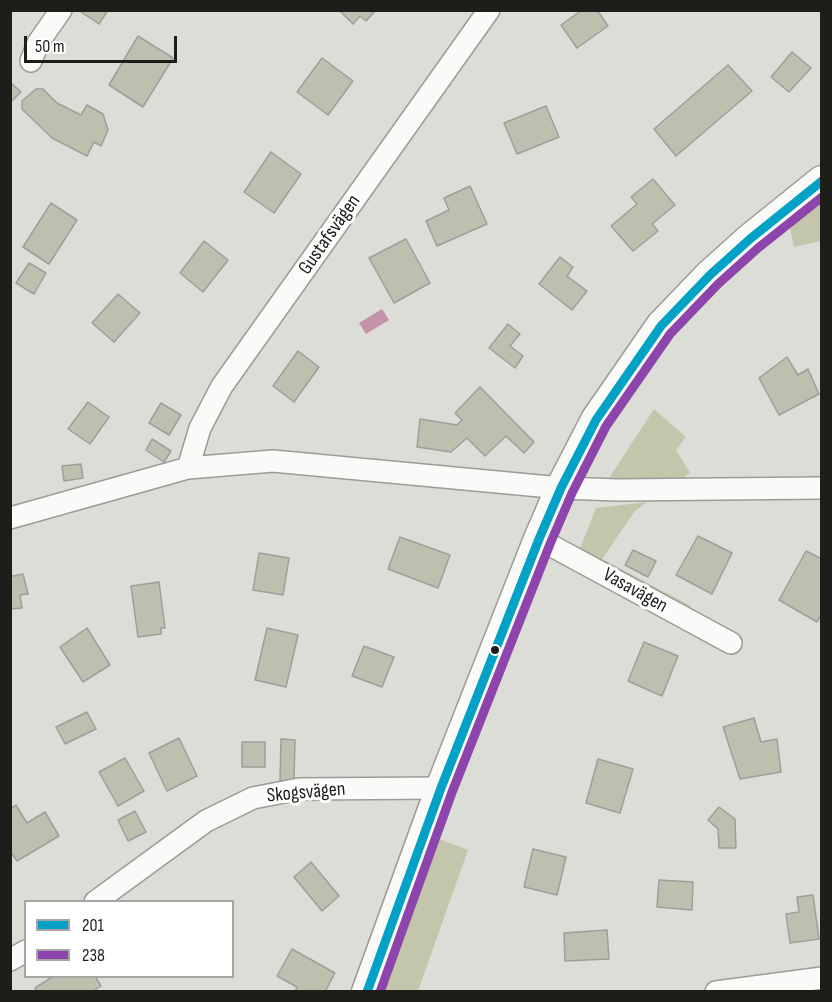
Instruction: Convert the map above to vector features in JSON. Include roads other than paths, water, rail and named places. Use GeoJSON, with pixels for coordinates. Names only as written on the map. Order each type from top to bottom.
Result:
{"type":"FeatureCollection","features":[{"type":"Feature","properties":{"kind":"street"},"geometry":{"type":"LineString","coordinates":[[31,62],[38,43],[61,10]]}},
{"type":"Feature","properties":{"kind":"street","name":"Gustafsvägen"},"geometry":{"type":"LineString","coordinates":[[188,468],[200,428],[222,386],[489,10]]}},
{"type":"Feature","properties":{"kind":"street"},"geometry":{"type":"LineString","coordinates":[[367,992],[441,788],[539,539],[561,488],[596,420],[661,326],[710,275],[750,239],[822,181]]}},
{"type":"Feature","properties":{"kind":"street"},"geometry":{"type":"LineString","coordinates":[[10,518],[188,468],[273,461],[561,488],[618,490],[822,488]]}},
{"type":"Feature","properties":{"kind":"street","name":"Vasavägen"},"geometry":{"type":"LineString","coordinates":[[539,539],[731,643]]}},
{"type":"Feature","properties":{"kind":"street","name":"Skogsvägen"},"geometry":{"type":"LineString","coordinates":[[98,900],[206,821],[253,798],[299,789],[441,788]]}},
{"type":"Feature","properties":{"kind":"street"},"geometry":{"type":"LineString","coordinates":[[10,960],[24,952]]}},
{"type":"Feature","properties":{"kind":"street"},"geometry":{"type":"LineString","coordinates":[[716,992],[822,978]]}}]}
